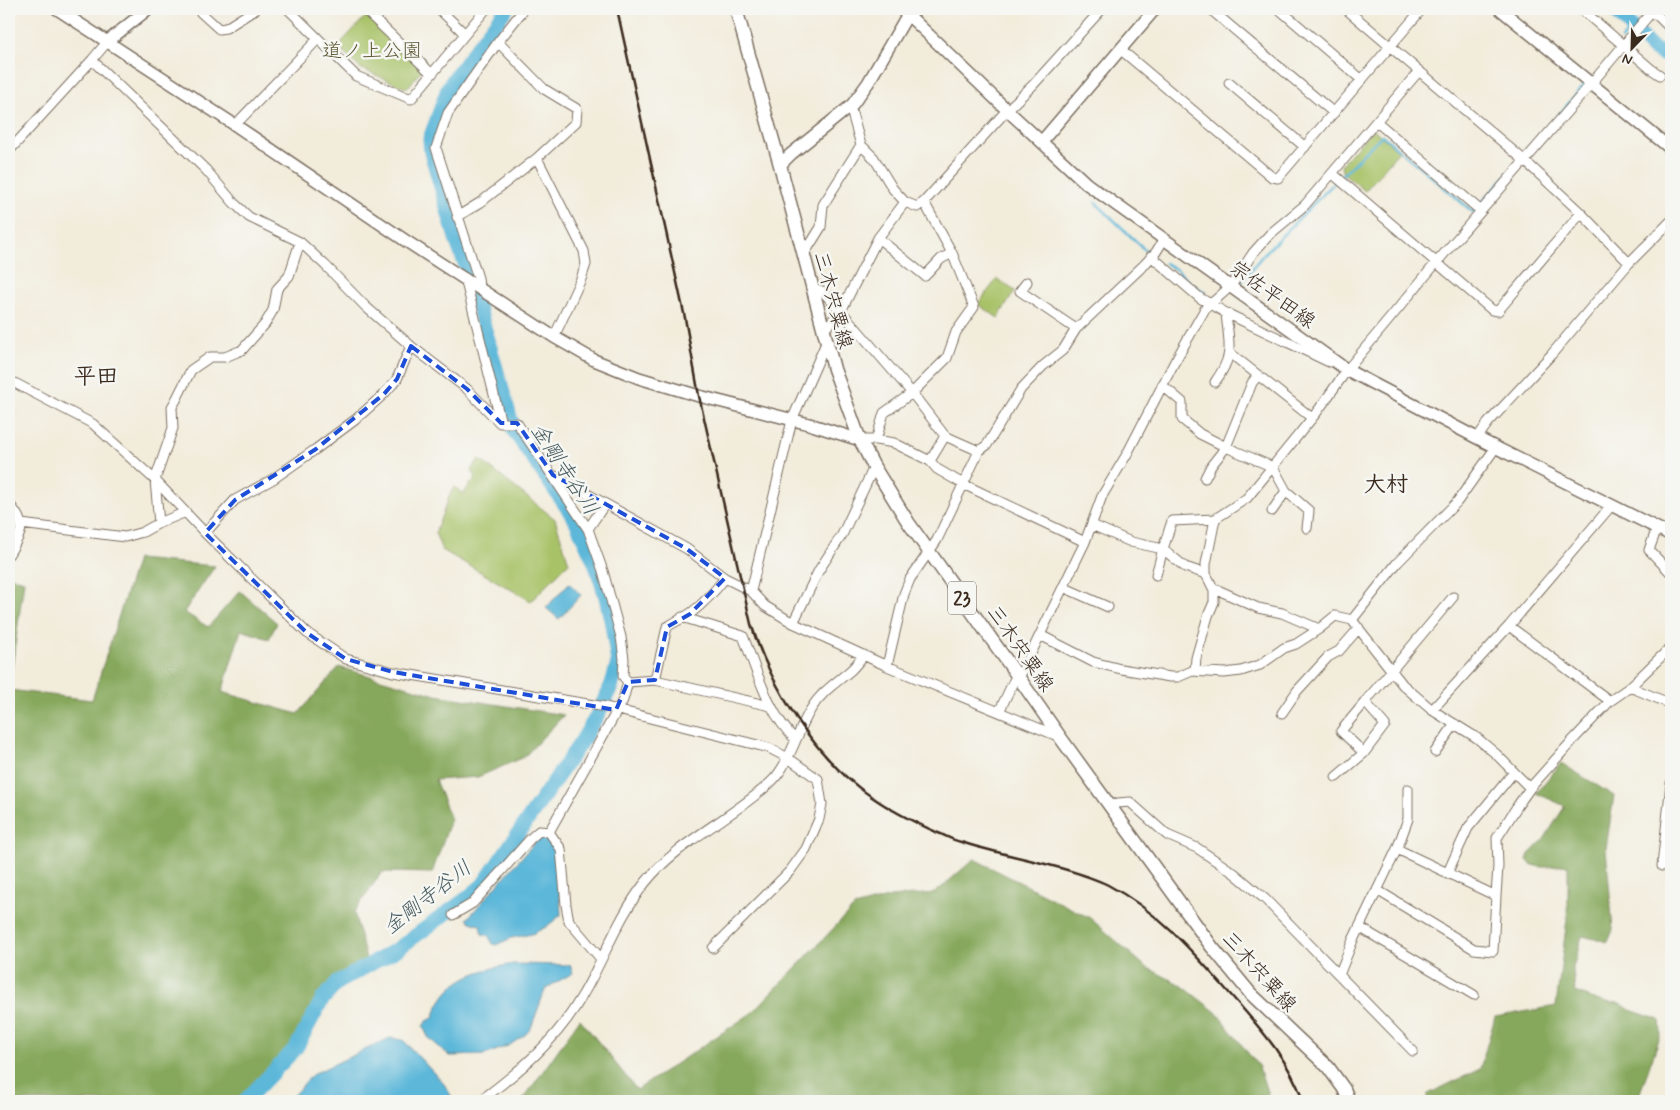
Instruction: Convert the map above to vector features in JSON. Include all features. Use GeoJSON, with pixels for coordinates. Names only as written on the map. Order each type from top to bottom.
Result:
{"type":"FeatureCollection","features":[{"type":"Feature","properties":{"kind":"main road","name":"三木宍粟線"},"geometry":{"type":"LineString","coordinates":[[736,9],[780,165],[824,337],[860,440],[874,467],[929,552],[1060,737],[1230,970],[1250,993],[1328,1068],[1344,1089],[1349,1101]]}},
{"type":"Feature","properties":{"kind":"street"},"geometry":{"type":"LineString","coordinates":[[57,9],[235,125],[406,241],[554,337],[594,360],[638,378],[697,395],[860,440],[894,443],[930,461],[937,470],[963,484],[1085,542]]}},
{"type":"Feature","properties":{"kind":"street"},"geometry":{"type":"LineString","coordinates":[[10,146],[108,41],[148,9]]}},
{"type":"Feature","properties":{"kind":"street"},"geometry":{"type":"LineString","coordinates":[[197,9],[219,28],[226,28],[256,9]]}},
{"type":"Feature","properties":{"kind":"street"},"geometry":{"type":"LineString","coordinates":[[288,9],[356,76],[411,99],[486,9]]}},
{"type":"Feature","properties":{"kind":"street"},"geometry":{"type":"LineString","coordinates":[[364,9],[432,74]]}},
{"type":"Feature","properties":{"kind":"street"},"geometry":{"type":"LineString","coordinates":[[439,9],[465,34]]}},
{"type":"Feature","properties":{"kind":"street"},"geometry":{"type":"LineString","coordinates":[[479,287],[478,278],[436,148],[448,112],[524,9]]}},
{"type":"Feature","properties":{"kind":"street"},"geometry":{"type":"LineString","coordinates":[[852,105],[851,110],[861,145],[874,158],[893,189],[905,202],[917,207],[924,202],[1102,9]]}},
{"type":"Feature","properties":{"kind":"street"},"geometry":{"type":"LineString","coordinates":[[1210,9],[1334,113]]}},
{"type":"Feature","properties":{"kind":"street"},"geometry":{"type":"LineString","coordinates":[[1279,9],[1362,80]]}},
{"type":"Feature","properties":{"kind":"street"},"geometry":{"type":"LineString","coordinates":[[1346,9],[1525,161],[1581,213],[1628,263]]}},
{"type":"Feature","properties":{"kind":"street"},"geometry":{"type":"LineString","coordinates":[[1120,49],[1272,177],[1278,178],[1422,9]]}},
{"type":"Feature","properties":{"kind":"street"},"geometry":{"type":"LineString","coordinates":[[1500,9],[1671,149]]}},
{"type":"Feature","properties":{"kind":"street"},"geometry":{"type":"LineString","coordinates":[[1581,9],[1626,42],[1651,69],[1660,74]]}},
{"type":"Feature","properties":{"kind":"street"},"geometry":{"type":"LineString","coordinates":[[1156,576],[1172,521],[1215,519],[1246,498],[1312,418],[1347,370],[1436,263],[1591,84],[1652,9],[1671,29]]}},
{"type":"Feature","properties":{"kind":"street"},"geometry":{"type":"LineString","coordinates":[[1042,141],[1151,10]]}},
{"type":"Feature","properties":{"kind":"street"},"geometry":{"type":"LineString","coordinates":[[780,165],[852,105],[868,84],[908,11]]}},
{"type":"Feature","properties":{"kind":"street","name":"宗佐平田線"},"geometry":{"type":"LineString","coordinates":[[908,11],[1007,110],[1088,184],[1347,370],[1477,438],[1671,535]]}},
{"type":"Feature","properties":{"kind":"street"},"geometry":{"type":"LineString","coordinates":[[235,125],[318,39]]}},
{"type":"Feature","properties":{"kind":"street"},"geometry":{"type":"LineString","coordinates":[[458,217],[481,202],[538,158],[576,122],[577,109],[544,89],[498,42]]}},
{"type":"Feature","properties":{"kind":"street"},"geometry":{"type":"LineString","coordinates":[[92,60],[206,170],[234,203],[249,217],[300,242],[366,307],[411,346],[467,389],[501,423],[516,423],[588,529],[614,609],[624,659],[623,676],[628,682]]}},
{"type":"Feature","properties":{"kind":"street"},"geometry":{"type":"LineString","coordinates":[[999,712],[1040,635],[1085,542],[1102,496],[1205,309],[1231,286],[1264,240],[1305,205],[1333,174],[1419,71]]}},
{"type":"Feature","properties":{"kind":"street"},"geometry":{"type":"LineString","coordinates":[[1228,83],[1305,147]]}},
{"type":"Feature","properties":{"kind":"street"},"geometry":{"type":"LineString","coordinates":[[1377,122],[1481,211]]}},
{"type":"Feature","properties":{"kind":"street"},"geometry":{"type":"LineString","coordinates":[[803,256],[821,227],[822,205],[861,145]]}},
{"type":"Feature","properties":{"kind":"street"},"geometry":{"type":"LineString","coordinates":[[538,158],[584,251],[586,264],[554,337]]}},
{"type":"Feature","properties":{"kind":"street"},"geometry":{"type":"LineString","coordinates":[[1333,174],[1492,310],[1498,311],[1581,213]]}},
{"type":"Feature","properties":{"kind":"street"},"geometry":{"type":"LineString","coordinates":[[751,592],[792,420],[824,337],[841,311],[878,238],[905,202]]}},
{"type":"Feature","properties":{"kind":"street"},"geometry":{"type":"LineString","coordinates":[[876,440],[884,413],[912,393],[947,358],[956,332],[974,308],[952,253],[924,202]]}},
{"type":"Feature","properties":{"kind":"street"},"geometry":{"type":"LineString","coordinates":[[1477,438],[1488,423],[1551,355],[1628,263],[1671,221]]}},
{"type":"Feature","properties":{"kind":"street"},"geometry":{"type":"LineString","coordinates":[[878,238],[925,276],[941,260],[952,253]]}},
{"type":"Feature","properties":{"kind":"street"},"geometry":{"type":"LineString","coordinates":[[887,666],[904,594],[910,579],[937,540],[979,451],[987,445],[1022,389],[1043,366],[1062,350],[1076,329],[1151,256],[1164,239]]}},
{"type":"Feature","properties":{"kind":"street"},"geometry":{"type":"LineString","coordinates":[[159,523],[155,480],[173,428],[172,407],[191,370],[210,357],[225,357],[242,350],[265,324],[273,310],[277,289],[289,276],[300,242]]}},
{"type":"Feature","properties":{"kind":"street"},"geometry":{"type":"LineString","coordinates":[[1151,256],[1200,298],[1226,313],[1347,370]]}},
{"type":"Feature","properties":{"kind":"street"},"geometry":{"type":"LineString","coordinates":[[465,278],[501,423]]}},
{"type":"Feature","properties":{"kind":"street"},"geometry":{"type":"LineString","coordinates":[[1027,282],[1020,291],[1076,329]]}},
{"type":"Feature","properties":{"kind":"street"},"geometry":{"type":"LineString","coordinates":[[811,287],[822,291],[841,311],[912,393],[945,436],[979,451]]}},
{"type":"Feature","properties":{"kind":"street"},"geometry":{"type":"LineString","coordinates":[[1215,382],[1225,367],[1230,353],[1226,313]]}},
{"type":"Feature","properties":{"kind":"street"},"geometry":{"type":"LineString","coordinates":[[204,533],[235,500],[273,479],[316,450],[377,401],[397,379],[411,346]]}},
{"type":"Feature","properties":{"kind":"street"},"geometry":{"type":"LineString","coordinates":[[1230,353],[1312,418]]}},
{"type":"Feature","properties":{"kind":"street"},"geometry":{"type":"LineString","coordinates":[[1205,478],[1211,466],[1226,447],[1252,383],[1258,375]]}},
{"type":"Feature","properties":{"kind":"street"},"geometry":{"type":"LineString","coordinates":[[9,380],[93,424],[155,480],[204,533],[307,633],[346,659],[393,672],[616,710],[769,748],[788,758],[818,779],[822,804],[819,819],[806,849],[790,871],[713,948]]}},
{"type":"Feature","properties":{"kind":"street"},"geometry":{"type":"LineString","coordinates":[[1162,385],[1182,402],[1182,419],[1200,434],[1273,467],[1286,491],[1309,511],[1306,528]]}},
{"type":"Feature","properties":{"kind":"street"},"geometry":{"type":"LineString","coordinates":[[930,461],[945,436]]}},
{"type":"Feature","properties":{"kind":"street"},"geometry":{"type":"LineString","coordinates":[[1352,620],[1398,563],[1457,502],[1496,447]]}},
{"type":"Feature","properties":{"kind":"street"},"geometry":{"type":"LineString","coordinates":[[794,623],[819,570],[842,535],[874,467]]}},
{"type":"Feature","properties":{"kind":"street"},"geometry":{"type":"LineString","coordinates":[[553,475],[687,549],[725,578],[751,592],[765,606],[794,623],[887,666],[1060,737]]}},
{"type":"Feature","properties":{"kind":"street"},"geometry":{"type":"LineString","coordinates":[[1272,511],[1286,491]]}},
{"type":"Feature","properties":{"kind":"street"},"geometry":{"type":"LineString","coordinates":[[9,504],[19,515],[21,524],[20,536],[9,554]]}},
{"type":"Feature","properties":{"kind":"street"},"geometry":{"type":"LineString","coordinates":[[588,529],[604,504]]}},
{"type":"Feature","properties":{"kind":"street"},"geometry":{"type":"LineString","coordinates":[[1432,710],[1509,626],[1611,506]]}},
{"type":"Feature","properties":{"kind":"street"},"geometry":{"type":"LineString","coordinates":[[21,524],[125,537],[143,532],[186,512]]}},
{"type":"Feature","properties":{"kind":"street"},"geometry":{"type":"LineString","coordinates":[[1195,671],[1196,658],[1214,602],[1214,590],[1206,574],[1206,564],[1215,519]]}},
{"type":"Feature","properties":{"kind":"street"},"geometry":{"type":"LineString","coordinates":[[1092,525],[1131,542],[1163,549],[1185,567],[1206,574]]}},
{"type":"Feature","properties":{"kind":"street"},"geometry":{"type":"LineString","coordinates":[[1657,528],[1649,550],[1671,573]]}},
{"type":"Feature","properties":{"kind":"street"},"geometry":{"type":"LineString","coordinates":[[655,680],[666,626],[690,614],[713,593],[725,578]]}},
{"type":"Feature","properties":{"kind":"street"},"geometry":{"type":"LineString","coordinates":[[1063,587],[1108,607]]}},
{"type":"Feature","properties":{"kind":"street"},"geometry":{"type":"LineString","coordinates":[[1214,590],[1218,590],[1258,608],[1282,613],[1319,629]]}},
{"type":"Feature","properties":{"kind":"street"},"geometry":{"type":"LineString","coordinates":[[1364,753],[1341,731],[1391,669],[1454,597]]}},
{"type":"Feature","properties":{"kind":"street"},"geometry":{"type":"LineString","coordinates":[[1040,635],[1094,662],[1121,670],[1178,677],[1195,671],[1224,673],[1241,671],[1260,665],[1284,648],[1296,644],[1336,616],[1352,620],[1403,685],[1432,710],[1490,748],[1530,788]]}},
{"type":"Feature","properties":{"kind":"street"},"geometry":{"type":"LineString","coordinates":[[682,617],[743,636],[771,706],[788,732],[796,740]]}},
{"type":"Feature","properties":{"kind":"street"},"geometry":{"type":"LineString","coordinates":[[1509,626],[1610,701]]}},
{"type":"Feature","properties":{"kind":"street"},"geometry":{"type":"LineString","coordinates":[[1282,713],[1297,691],[1328,657],[1339,651],[1359,628]]}},
{"type":"Feature","properties":{"kind":"street"},"geometry":{"type":"LineString","coordinates":[[1377,890],[1474,949],[1493,950],[1498,866],[1497,838],[1530,788],[1610,701],[1630,687],[1671,647]]}},
{"type":"Feature","properties":{"kind":"street"},"geometry":{"type":"LineString","coordinates":[[487,1099],[529,1062],[559,1028],[582,997],[627,910],[645,883],[672,854],[744,804],[773,781],[788,758],[811,708],[830,687],[852,669],[864,656]]}},
{"type":"Feature","properties":{"kind":"street"},"geometry":{"type":"LineString","coordinates":[[628,682],[655,680],[771,706]]}},
{"type":"Feature","properties":{"kind":"street"},"geometry":{"type":"LineString","coordinates":[[550,832],[623,700],[628,682]]}},
{"type":"Feature","properties":{"kind":"street"},"geometry":{"type":"LineString","coordinates":[[1630,687],[1671,704]]}},
{"type":"Feature","properties":{"kind":"street"},"geometry":{"type":"LineString","coordinates":[[1336,777],[1364,753],[1385,725],[1364,702]]}},
{"type":"Feature","properties":{"kind":"street"},"geometry":{"type":"LineString","coordinates":[[1435,752],[1455,724]]}},
{"type":"Feature","properties":{"kind":"street"},"geometry":{"type":"LineString","coordinates":[[1448,874],[1468,828],[1514,772]]}},
{"type":"Feature","properties":{"kind":"street"},"geometry":{"type":"LineString","coordinates":[[1662,866],[1668,843],[1671,783]]}},
{"type":"Feature","properties":{"kind":"street"},"geometry":{"type":"LineString","coordinates":[[1339,975],[1359,927],[1397,850],[1408,818],[1408,789]]}},
{"type":"Feature","properties":{"kind":"street"},"geometry":{"type":"LineString","coordinates":[[1112,806],[1118,803],[1130,802],[1167,835],[1196,848],[1234,873],[1265,899],[1413,1051]]}},
{"type":"Feature","properties":{"kind":"street"},"geometry":{"type":"LineString","coordinates":[[452,915],[473,903],[539,831],[550,832]]}},
{"type":"Feature","properties":{"kind":"street"},"geometry":{"type":"LineString","coordinates":[[550,832],[561,849],[569,921],[601,959]]}},
{"type":"Feature","properties":{"kind":"street"},"geometry":{"type":"LineString","coordinates":[[1397,850],[1496,896]]}},
{"type":"Feature","properties":{"kind":"street"},"geometry":{"type":"LineString","coordinates":[[1359,927],[1474,996]]}},
{"type":"Feature","properties":{"kind":"highlighted area"},"geometry":{"type":"Polygon","coordinates":[[[411,346],[467,389],[501,423],[517,423],[553,475],[687,549],[725,578],[690,614],[667,627],[655,680],[628,682],[616,710],[393,672],[346,659],[307,633],[205,533],[235,500],[316,449],[384,394],[397,379],[411,346]]]}},
{"type":"Feature","properties":{"kind":"green space","name":"道ノ上公園"},"geometry":{"type":"Polygon","coordinates":[[[367,15],[422,70],[408,87],[405,88],[360,68],[337,47],[367,15]]]}},
{"type":"Feature","properties":{"kind":"green space"},"geometry":{"type":"Polygon","coordinates":[[[1373,129],[1399,151],[1365,191],[1342,172],[1341,165],[1373,129]]]}},
{"type":"Feature","properties":{"kind":"green space"},"geometry":{"type":"Polygon","coordinates":[[[997,279],[1015,291],[998,318],[978,304],[997,279]]]}},
{"type":"Feature","properties":{"kind":"green space"},"geometry":{"type":"Polygon","coordinates":[[[479,459],[555,519],[569,563],[531,601],[442,550],[435,533],[451,492],[455,487],[463,494],[476,477],[471,470],[479,459]]]}},
{"type":"Feature","properties":{"kind":"green space"},"geometry":{"type":"Polygon","coordinates":[[[137,559],[215,566],[184,612],[208,627],[240,591],[277,623],[269,639],[241,630],[222,692],[298,714],[339,667],[436,695],[564,715],[524,757],[478,777],[435,780],[451,819],[432,873],[382,872],[354,912],[366,959],[320,992],[290,1047],[235,1101],[9,1101],[9,690],[92,700],[137,559]]]}},
{"type":"Feature","properties":{"kind":"green space"},"geometry":{"type":"Polygon","coordinates":[[[9,576],[24,581],[9,690],[9,576]]]}},
{"type":"Feature","properties":{"kind":"green space"},"geometry":{"type":"Polygon","coordinates":[[[1561,763],[1614,796],[1606,848],[1613,930],[1608,942],[1582,936],[1573,968],[1575,992],[1602,1002],[1620,1003],[1630,1010],[1660,1020],[1661,1034],[1637,1101],[1427,1101],[1428,1094],[1480,1069],[1495,1017],[1556,1006],[1568,911],[1568,865],[1540,867],[1531,864],[1527,860],[1529,854],[1544,839],[1565,806],[1536,793],[1561,763]]]}},
{"type":"Feature","properties":{"kind":"green space"},"geometry":{"type":"Polygon","coordinates":[[[974,859],[1090,918],[1146,967],[1181,985],[1216,1012],[1259,1067],[1270,1101],[522,1101],[580,1019],[637,1090],[753,1012],[854,907],[891,897],[935,893],[974,859]]]}},
{"type":"Feature","properties":{"kind":"water"},"geometry":{"type":"Polygon","coordinates":[[[569,583],[581,595],[559,619],[546,608],[569,583]]]}},
{"type":"Feature","properties":{"kind":"water"},"geometry":{"type":"Polygon","coordinates":[[[544,836],[550,839],[558,859],[561,915],[546,927],[532,934],[511,938],[496,945],[493,944],[488,935],[482,934],[480,925],[467,919],[537,840],[544,836]]]}},
{"type":"Feature","properties":{"kind":"water"},"geometry":{"type":"Polygon","coordinates":[[[513,964],[570,965],[573,973],[545,990],[531,1028],[526,1034],[510,1045],[485,1055],[449,1056],[428,1037],[423,1026],[433,1018],[439,1004],[454,985],[486,970],[513,964]]]}},
{"type":"Feature","properties":{"kind":"water"},"geometry":{"type":"Polygon","coordinates":[[[390,1038],[403,1040],[444,1084],[453,1099],[438,1101],[413,1098],[408,1101],[288,1101],[313,1074],[390,1038]]]}},
{"type":"Feature","properties":{"kind":"waterway","name":"金剛寺谷川"},"geometry":{"type":"LineString","coordinates":[[245,1101],[296,1048],[322,1000],[338,982],[396,950],[483,885],[597,716],[612,684],[618,663],[606,597],[596,565],[575,519],[514,431],[468,271],[457,242],[431,152],[430,139],[449,86],[506,9]]}},
{"type":"Feature","properties":{"kind":"waterway","name":"金剛寺谷川"},"geometry":{"type":"LineString","coordinates":[[1613,9],[1653,49],[1671,58]]}},
{"type":"Feature","properties":{"kind":"waterway"},"geometry":{"type":"LineString","coordinates":[[1621,40],[1632,27]]}},
{"type":"Feature","properties":{"kind":"waterway"},"geometry":{"type":"LineString","coordinates":[[1555,119],[1586,83]]}},
{"type":"Feature","properties":{"kind":"waterway"},"geometry":{"type":"LineString","coordinates":[[1341,176],[1382,135],[1473,212],[1519,161]]}},
{"type":"Feature","properties":{"kind":"waterway"},"geometry":{"type":"LineString","coordinates":[[1239,285],[1262,256],[1337,180]]}},
{"type":"Feature","properties":{"kind":"waterway"},"geometry":{"type":"LineString","coordinates":[[1096,203],[1150,253]]}},
{"type":"Feature","properties":{"kind":"waterway"},"geometry":{"type":"LineString","coordinates":[[1165,263],[1177,270],[1191,284],[1205,292]]}},
{"type":"Feature","properties":{"kind":"railway"},"geometry":{"type":"LineString","coordinates":[[617,9],[685,318],[699,396],[751,624],[770,672],[783,697],[814,743],[832,763],[852,782],[903,816],[958,841],[1068,870],[1095,880],[1126,895],[1143,907],[1189,948],[1262,1031],[1290,1071],[1303,1101]]}},
{"type":"Feature","properties":{"kind":"district","name":"平田"},"geometry":{"type":"Point","coordinates":[96,375]}},
{"type":"Feature","properties":{"kind":"district","name":"大村"},"geometry":{"type":"Point","coordinates":[1386,483]}}]}
